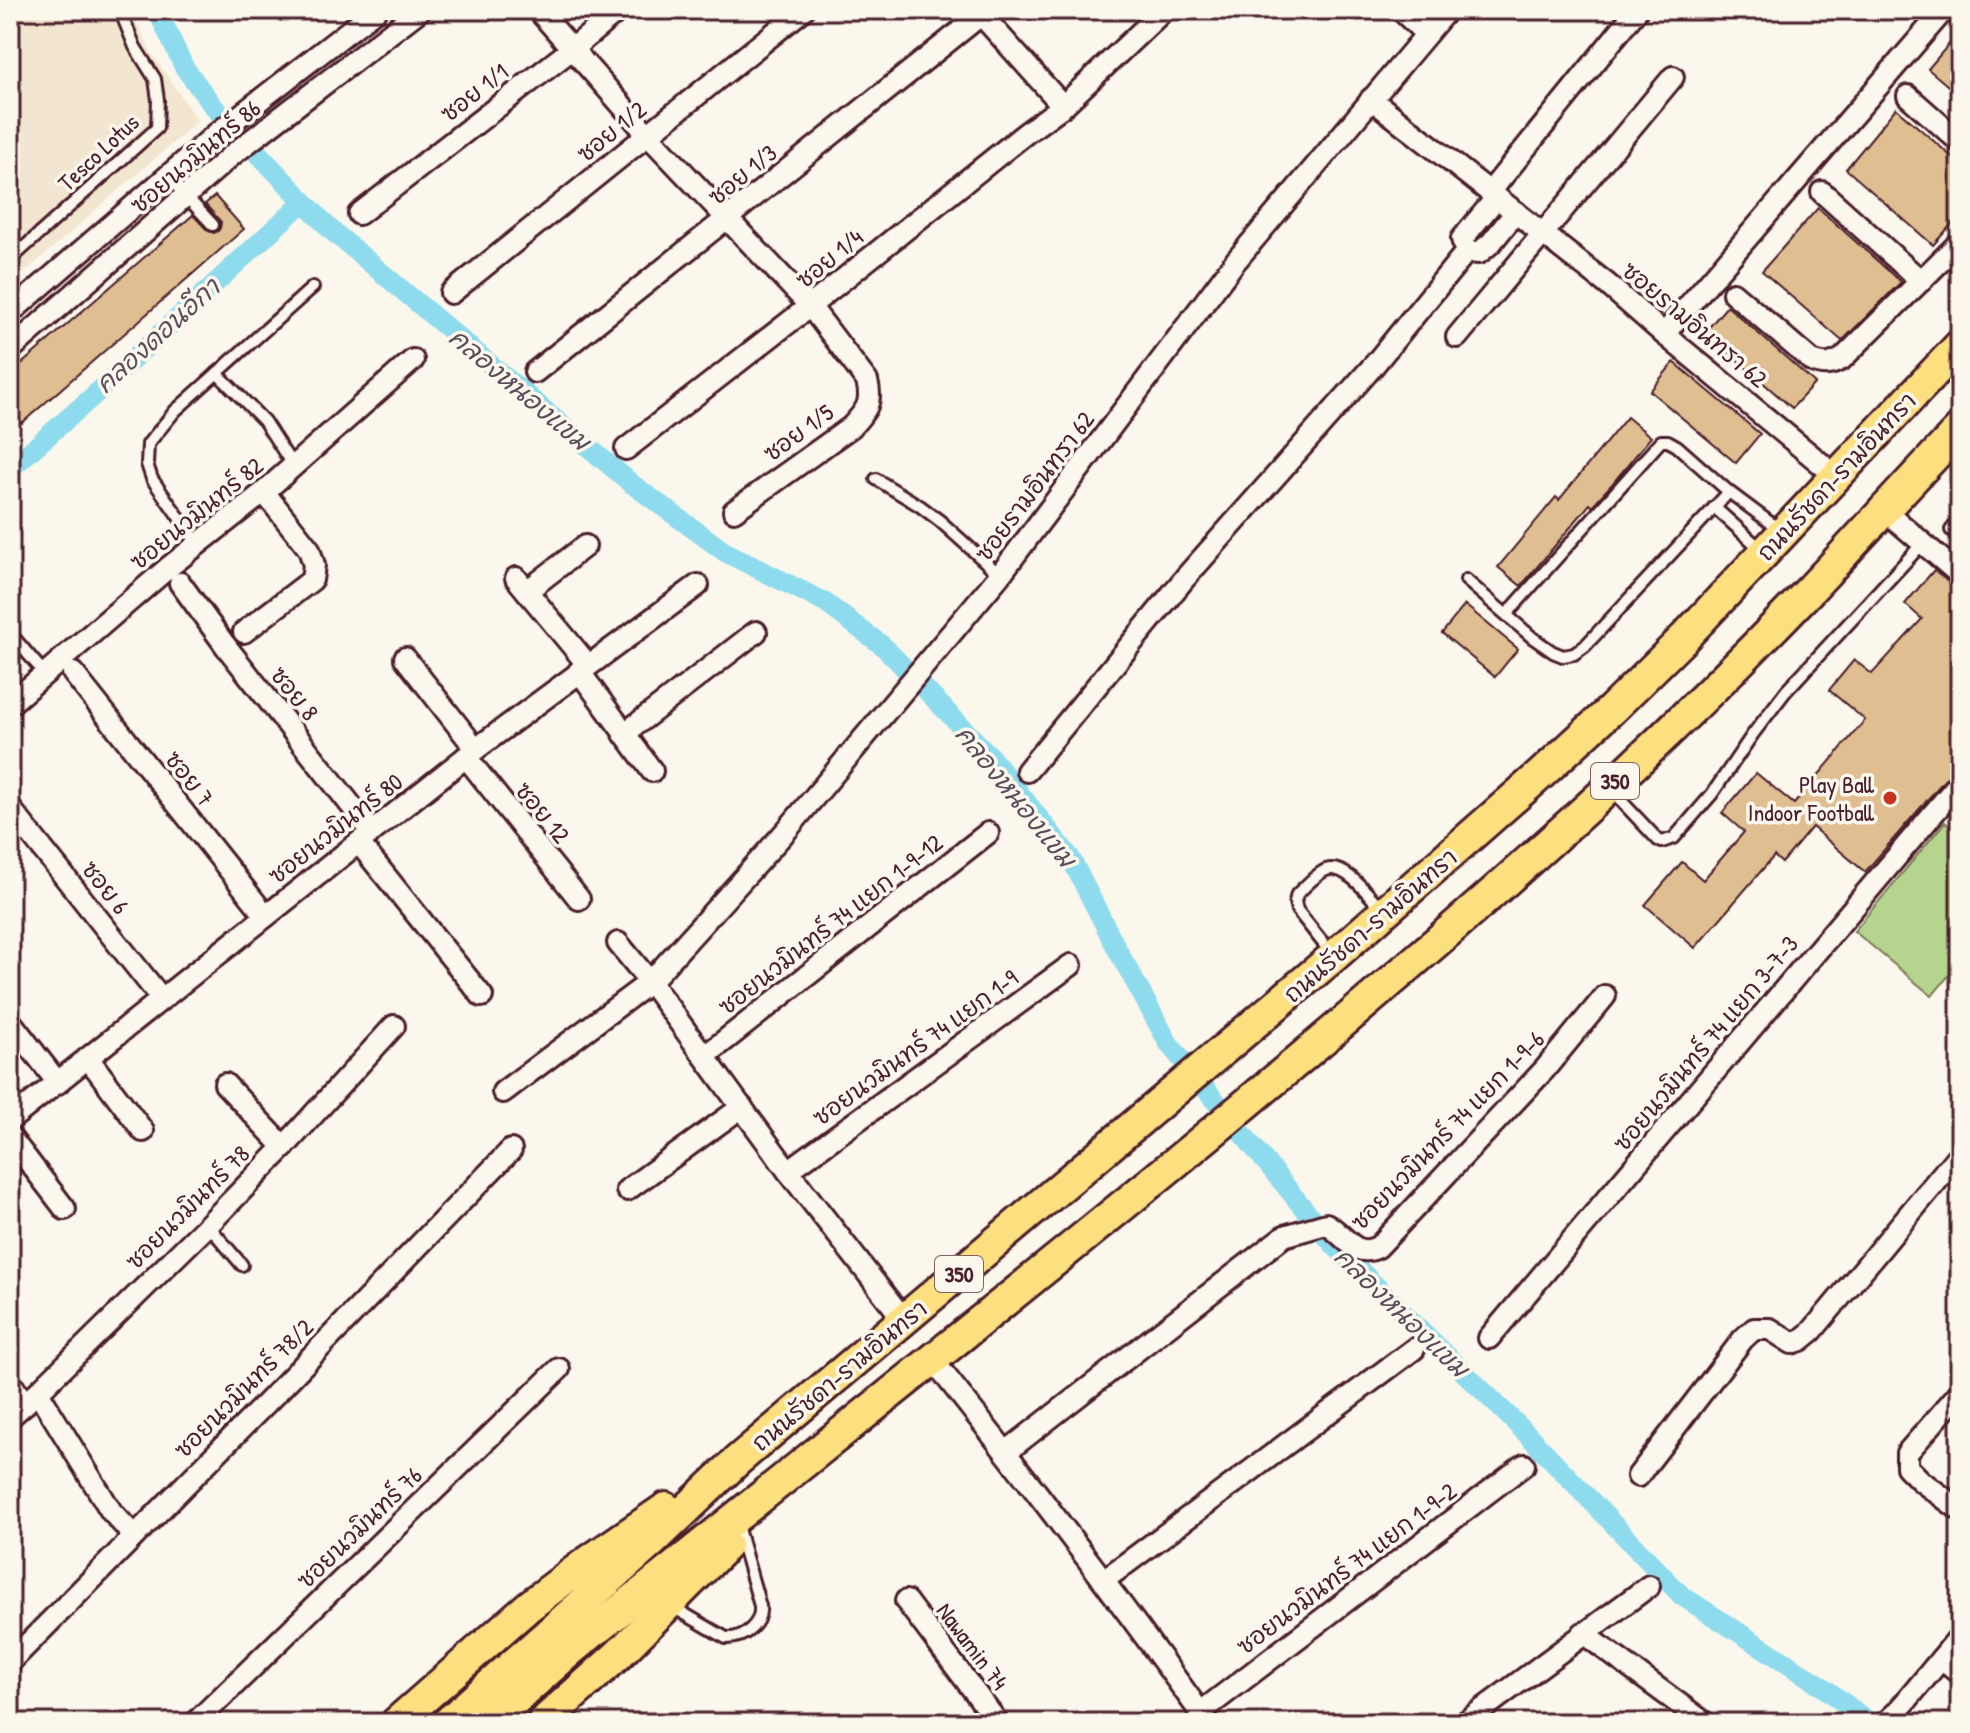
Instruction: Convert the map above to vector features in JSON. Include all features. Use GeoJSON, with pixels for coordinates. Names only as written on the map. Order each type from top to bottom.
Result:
{"type":"FeatureCollection","features":[{"type":"Feature","properties":{"kind":"main road","name":"ถนนรัชดา-รามอินทรา"},"geometry":{"type":"LineString","coordinates":[[447,1723],[653,1541],[738,1460],[1386,912],[1612,709],[1683,639],[1960,345]]}},
{"type":"Feature","properties":{"kind":"main road","name":"ถนนรัชดา-รามอินทรา"},"geometry":{"type":"LineString","coordinates":[[489,1723],[571,1650],[1244,1107],[1488,895],[1682,718],[1778,622],[1960,429]]}},
{"type":"Feature","properties":{"kind":"main road","name":"ถนนรัชดา-รามอินทรา"},"geometry":{"type":"LineString","coordinates":[[396,1723],[529,1606],[583,1565],[738,1460]]}},
{"type":"Feature","properties":{"kind":"main road","name":"ถนนรัชดา-รามอินทรา"},"geometry":{"type":"LineString","coordinates":[[542,1723],[669,1605],[803,1462]]}},
{"type":"Feature","properties":{"kind":"street","name":"ซอยนวมินทร์ 86"},"geometry":{"type":"LineString","coordinates":[[10,313],[229,124],[376,10]]}},
{"type":"Feature","properties":{"kind":"street","name":"ซอยนวมินทร์ 86"},"geometry":{"type":"LineString","coordinates":[[10,350],[246,143],[420,10]]}},
{"type":"Feature","properties":{"kind":"street"},"geometry":{"type":"LineString","coordinates":[[538,10],[648,135],[810,306]]}},
{"type":"Feature","properties":{"kind":"street","name":"ซอย 1/1"},"geometry":{"type":"LineString","coordinates":[[359,214],[619,10]]}},
{"type":"Feature","properties":{"kind":"street","name":"ซอย 1/2"},"geometry":{"type":"LineString","coordinates":[[451,293],[803,10]]}},
{"type":"Feature","properties":{"kind":"street","name":"ซอย 1/4"},"geometry":{"type":"LineString","coordinates":[[626,449],[1063,106],[1164,10]]}},
{"type":"Feature","properties":{"kind":"street"},"geometry":{"type":"LineString","coordinates":[[1401,10],[1426,34]]}},
{"type":"Feature","properties":{"kind":"street","name":"ซอยรามอินทรา 62"},"geometry":{"type":"LineString","coordinates":[[503,1092],[644,976],[786,831],[1000,575],[1234,263],[1447,10]]}},
{"type":"Feature","properties":{"kind":"street"},"geometry":{"type":"LineString","coordinates":[[1466,252],[1462,239],[1489,191],[1637,10]]}},
{"type":"Feature","properties":{"kind":"street"},"geometry":{"type":"LineString","coordinates":[[1664,334],[1944,10]]}},
{"type":"Feature","properties":{"kind":"street"},"geometry":{"type":"LineString","coordinates":[[982,12],[1063,106]]}},
{"type":"Feature","properties":{"kind":"street","name":"ซอย 1/3"},"geometry":{"type":"LineString","coordinates":[[535,372],[982,12]]}},
{"type":"Feature","properties":{"kind":"street"},"geometry":{"type":"LineString","coordinates":[[1457,337],[1673,77]]}},
{"type":"Feature","properties":{"kind":"street"},"geometry":{"type":"LineString","coordinates":[[1908,96],[1960,142]]}},
{"type":"Feature","properties":{"kind":"street","name":"ซอยรามอินทรา 62"},"geometry":{"type":"LineString","coordinates":[[1371,99],[1543,232],[1836,476]]}},
{"type":"Feature","properties":{"kind":"street"},"geometry":{"type":"LineString","coordinates":[[229,124],[246,143]]}},
{"type":"Feature","properties":{"kind":"street"},"geometry":{"type":"LineString","coordinates":[[1822,192],[1921,281]]}},
{"type":"Feature","properties":{"kind":"street"},"geometry":{"type":"LineString","coordinates":[[1466,252],[1479,253],[1516,212]]}},
{"type":"Feature","properties":{"kind":"street"},"geometry":{"type":"LineString","coordinates":[[1733,293],[1812,361],[1822,365],[1833,364],[1842,359],[1960,242]]}},
{"type":"Feature","properties":{"kind":"street"},"geometry":{"type":"LineString","coordinates":[[1027,771],[1185,578],[1374,365],[1466,252]]}},
{"type":"Feature","properties":{"kind":"street","name":"ซอย 1/5"},"geometry":{"type":"LineString","coordinates":[[734,511],[851,427],[865,412],[870,394],[867,381],[810,306]]}},
{"type":"Feature","properties":{"kind":"street","name":"ซอยนวมินทร์ 82"},"geometry":{"type":"LineString","coordinates":[[10,704],[264,492],[413,360]]}},
{"type":"Feature","properties":{"kind":"street"},"geometry":{"type":"LineString","coordinates":[[244,632],[312,580],[314,565],[309,549],[264,492]]}},
{"type":"Feature","properties":{"kind":"street"},"geometry":{"type":"LineString","coordinates":[[1883,509],[1960,575]]}},
{"type":"Feature","properties":{"kind":"street"},"geometry":{"type":"LineString","coordinates":[[585,546],[521,584],[584,668],[624,734],[652,771]]}},
{"type":"Feature","properties":{"kind":"street","name":"ซอย 8"},"geometry":{"type":"LineString","coordinates":[[180,583],[482,996]]}},
{"type":"Feature","properties":{"kind":"street","name":"ซอยนวมินทร์ 80"},"geometry":{"type":"LineString","coordinates":[[10,1120],[471,753],[698,585]]}},
{"type":"Feature","properties":{"kind":"street"},"geometry":{"type":"LineString","coordinates":[[624,734],[756,632]]}},
{"type":"Feature","properties":{"kind":"street","name":"ซอย 12"},"geometry":{"type":"LineString","coordinates":[[405,658],[579,899]]}},
{"type":"Feature","properties":{"kind":"street","name":"ซอย 7"},"geometry":{"type":"LineString","coordinates":[[73,673],[266,916]]}},
{"type":"Feature","properties":{"kind":"street","name":"ซอยนวมินทร์ 74 แยก 3-7-3"},"geometry":{"type":"LineString","coordinates":[[1489,1338],[1960,782]]}},
{"type":"Feature","properties":{"kind":"street","name":"ซอย 6"},"geometry":{"type":"LineString","coordinates":[[10,808],[161,998]]}},
{"type":"Feature","properties":{"kind":"street","name":"ซอยนวมินทร์ 74 แยก 1-9-12"},"geometry":{"type":"LineString","coordinates":[[705,1056],[988,833]]}},
{"type":"Feature","properties":{"kind":"street"},"geometry":{"type":"LineString","coordinates":[[618,943],[904,1320]]}},
{"type":"Feature","properties":{"kind":"street","name":"ซอยนวมินทร์ 74 แยก 1-9"},"geometry":{"type":"LineString","coordinates":[[788,1171],[1071,965]]}},
{"type":"Feature","properties":{"kind":"street","name":"ซอยนวมินทร์ 74 แยก 1-9-6"},"geometry":{"type":"LineString","coordinates":[[1006,1452],[1284,1236],[1326,1224],[1359,1251],[1368,1252],[1378,1247],[1545,1069],[1605,996]]}},
{"type":"Feature","properties":{"kind":"street"},"geometry":{"type":"LineString","coordinates":[[10,1021],[58,1083]]}},
{"type":"Feature","properties":{"kind":"street","name":"ซอยนวมินทร์ 78"},"geometry":{"type":"LineString","coordinates":[[24,1404],[208,1225],[394,1026]]}},
{"type":"Feature","properties":{"kind":"street"},"geometry":{"type":"LineString","coordinates":[[88,1058],[143,1131]]}},
{"type":"Feature","properties":{"kind":"street"},"geometry":{"type":"LineString","coordinates":[[225,1084],[284,1147]]}},
{"type":"Feature","properties":{"kind":"street"},"geometry":{"type":"LineString","coordinates":[[627,1190],[742,1107]]}},
{"type":"Feature","properties":{"kind":"street"},"geometry":{"type":"LineString","coordinates":[[10,1137],[65,1209]]}},
{"type":"Feature","properties":{"kind":"street","name":"ซอยนวมินทร์ 78/2"},"geometry":{"type":"LineString","coordinates":[[10,1662],[511,1150]]}},
{"type":"Feature","properties":{"kind":"street"},"geometry":{"type":"LineString","coordinates":[[1638,1476],[1743,1339],[1754,1329],[1770,1329],[1792,1343],[1812,1331],[1960,1153]]}},
{"type":"Feature","properties":{"kind":"street"},"geometry":{"type":"LineString","coordinates":[[1104,1580],[1414,1349]]}},
{"type":"Feature","properties":{"kind":"street"},"geometry":{"type":"LineString","coordinates":[[932,1359],[1104,1580],[1204,1718]]}},
{"type":"Feature","properties":{"kind":"street","name":"ซอยนวมินทร์ 76"},"geometry":{"type":"LineString","coordinates":[[195,1723],[559,1369]]}},
{"type":"Feature","properties":{"kind":"street"},"geometry":{"type":"LineString","coordinates":[[10,1382],[24,1404],[134,1536]]}},
{"type":"Feature","properties":{"kind":"street"},"geometry":{"type":"LineString","coordinates":[[1960,1392],[1907,1453],[1907,1467],[1960,1510]]}},
{"type":"Feature","properties":{"kind":"street","name":"ซอยนวมินทร์ 74 แยก 1-9-2"},"geometry":{"type":"LineString","coordinates":[[1204,1718],[1524,1465]]}},
{"type":"Feature","properties":{"kind":"street"},"geometry":{"type":"LineString","coordinates":[[1464,1723],[1649,1586]]}},
{"type":"Feature","properties":{"kind":"street","name":"Nawamin 74"},"geometry":{"type":"LineString","coordinates":[[906,1601],[998,1723]]}},
{"type":"Feature","properties":{"kind":"street"},"geometry":{"type":"LineString","coordinates":[[1583,1633],[1705,1723]]}},
{"type":"Feature","properties":{"kind":"street"},"geometry":{"type":"LineString","coordinates":[[1891,1717],[1960,1636]]}},
{"type":"Feature","properties":{"kind":"street"},"geometry":{"type":"LineString","coordinates":[[1941,1659],[1960,1674]]}},
{"type":"Feature","properties":{"kind":"lane","name":"Tesco Lotus"},"geometry":{"type":"LineString","coordinates":[[10,260],[157,128],[155,79],[135,47],[120,10]]}},
{"type":"Feature","properties":{"kind":"lane"},"geometry":{"type":"LineString","coordinates":[[167,176],[213,225]]}},
{"type":"Feature","properties":{"kind":"lane"},"geometry":{"type":"LineString","coordinates":[[198,544],[152,479],[147,464],[148,444],[175,411],[313,287]]}},
{"type":"Feature","properties":{"kind":"lane"},"geometry":{"type":"LineString","coordinates":[[217,373],[264,421],[293,466]]}},
{"type":"Feature","properties":{"kind":"lane"},"geometry":{"type":"LineString","coordinates":[[1507,614],[1661,441],[1677,446],[1729,492],[1774,542]]}},
{"type":"Feature","properties":{"kind":"lane"},"geometry":{"type":"LineString","coordinates":[[876,479],[940,521],[1000,575]]}},
{"type":"Feature","properties":{"kind":"lane"},"geometry":{"type":"LineString","coordinates":[[1466,580],[1553,652],[1563,656],[1574,654],[1585,646],[1729,492]]}},
{"type":"Feature","properties":{"kind":"lane"},"geometry":{"type":"LineString","coordinates":[[1714,507],[1774,542]]}},
{"type":"Feature","properties":{"kind":"lane"},"geometry":{"type":"LineString","coordinates":[[1951,530],[1960,519]]}},
{"type":"Feature","properties":{"kind":"lane"},"geometry":{"type":"LineString","coordinates":[[1609,787],[1658,840],[1662,842],[1674,838],[1712,794],[1786,691],[1923,543]]}},
{"type":"Feature","properties":{"kind":"lane"},"geometry":{"type":"LineString","coordinates":[[10,633],[45,674]]}},
{"type":"Feature","properties":{"kind":"lane"},"geometry":{"type":"LineString","coordinates":[[1333,957],[1297,910],[1295,902],[1297,894],[1324,870],[1345,871],[1386,912]]}},
{"type":"Feature","properties":{"kind":"lane"},"geometry":{"type":"LineString","coordinates":[[208,1225],[242,1265]]}},
{"type":"Feature","properties":{"kind":"lane"},"geometry":{"type":"LineString","coordinates":[[669,1605],[726,1638],[743,1635],[758,1621],[760,1606],[739,1532]]}},
{"type":"Feature","properties":{"kind":"shaded area"},"geometry":{"type":"Polygon","coordinates":[[[10,10],[131,10],[151,52],[198,121],[10,285],[10,10]]]}},
{"type":"Feature","properties":{"kind":"green space"},"geometry":{"type":"Polygon","coordinates":[[[1945,822],[1960,834],[1960,962],[1932,996],[1854,931],[1945,822]]]}},
{"type":"Feature","properties":{"kind":"building"},"geometry":{"type":"Polygon","coordinates":[[[1960,31],[1960,96],[1928,69],[1960,31]]]}},
{"type":"Feature","properties":{"kind":"building"},"geometry":{"type":"Polygon","coordinates":[[[1896,108],[1960,164],[1960,215],[1933,245],[1846,169],[1896,108]]]}},
{"type":"Feature","properties":{"kind":"building"},"geometry":{"type":"Polygon","coordinates":[[[215,196],[244,229],[22,423],[10,408],[10,374],[193,215],[208,231],[218,231],[221,222],[205,204],[215,196]]]}},
{"type":"Feature","properties":{"kind":"building"},"geometry":{"type":"Polygon","coordinates":[[[1818,208],[1901,282],[1842,341],[1762,271],[1818,208]]]}},
{"type":"Feature","properties":{"kind":"building"},"geometry":{"type":"Polygon","coordinates":[[[1727,306],[1815,383],[1792,408],[1705,332],[1727,306]]]}},
{"type":"Feature","properties":{"kind":"building"},"geometry":{"type":"Polygon","coordinates":[[[1674,362],[1760,434],[1736,463],[1650,391],[1674,362]]]}},
{"type":"Feature","properties":{"kind":"building"},"geometry":{"type":"Polygon","coordinates":[[[1627,417],[1651,437],[1521,586],[1498,567],[1556,497],[1559,500],[1627,417]]]}},
{"type":"Feature","properties":{"kind":"building"},"geometry":{"type":"Polygon","coordinates":[[[1934,570],[1960,592],[1960,762],[1865,872],[1812,827],[1782,863],[1774,856],[1695,948],[1645,905],[1682,862],[1703,880],[1744,832],[1722,813],[1756,773],[1794,804],[1865,720],[1829,690],[1854,660],[1872,674],[1922,619],[1905,604],[1934,570]]]}},
{"type":"Feature","properties":{"kind":"building"},"geometry":{"type":"Polygon","coordinates":[[[1465,605],[1518,649],[1495,677],[1442,633],[1465,605]]]}},
{"type":"Feature","properties":{"kind":"waterway","name":"คลองหนองแขม"},"geometry":{"type":"LineString","coordinates":[[157,10],[184,67],[213,106],[331,230],[632,484],[725,552],[824,602],[883,646],[989,755],[1070,857],[1169,1044],[1332,1243],[1531,1438],[1682,1596],[1819,1684],[1870,1723]]}},
{"type":"Feature","properties":{"kind":"waterway","name":"คลองดอนอีกา"},"geometry":{"type":"LineString","coordinates":[[10,469],[303,202]]}},
{"type":"Feature","properties":{"kind":"place","name":"Play Ball Indoor Football"},"geometry":{"type":"Point","coordinates":[1890,798]}}]}
